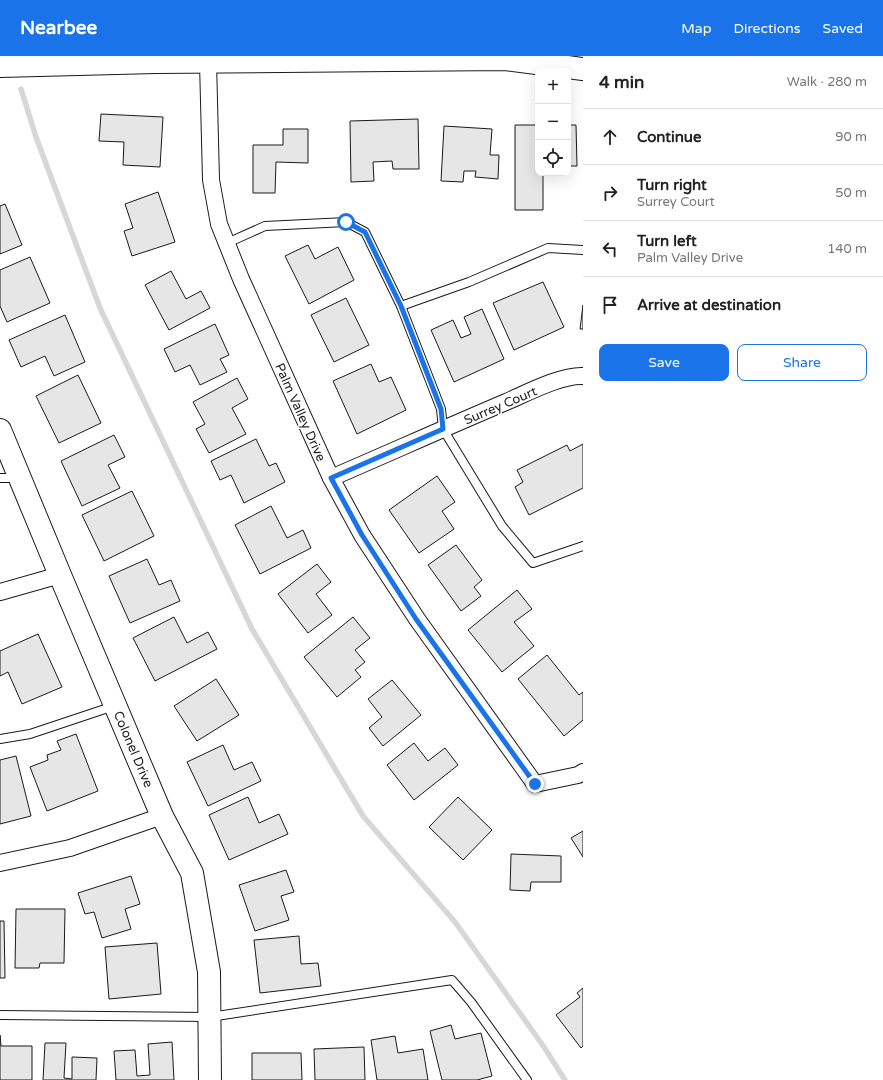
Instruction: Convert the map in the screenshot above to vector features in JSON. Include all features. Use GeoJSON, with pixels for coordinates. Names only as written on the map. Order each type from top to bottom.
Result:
{"type":"FeatureCollection","features":[{"type":"Feature","properties":{"kind":"street"},"geometry":{"type":"LineString","coordinates":[[0,66],[156,59],[208,62],[505,59],[583,68]]}},
{"type":"Feature","properties":{"kind":"street","name":"Palm Valley Drive"},"geometry":{"type":"LineString","coordinates":[[208,62],[211,180],[219,224],[240,279],[331,478],[362,535],[416,619],[535,784],[578,775],[583,772]]}},
{"type":"Feature","properties":{"kind":"street","name":"Surrey Court"},"geometry":{"type":"LineString","coordinates":[[331,478],[555,382],[575,375],[583,376]]}},
{"type":"Feature","properties":{"kind":"street","name":"Colonel Drive"},"geometry":{"type":"LineString","coordinates":[[0,430],[10,478],[60,575],[162,816],[192,872],[209,972],[210,1080]]}},
{"type":"Feature","properties":{"kind":"street"},"geometry":{"type":"LineString","coordinates":[[0,592],[60,575]]}},
{"type":"Feature","properties":{"kind":"street"},"geometry":{"type":"LineString","coordinates":[[0,863],[70,848],[162,816]]}},
{"type":"Feature","properties":{"kind":"lane"},"geometry":{"type":"LineString","coordinates":[[227,243],[265,226],[346,222],[365,232],[401,306],[441,409],[443,429],[502,526],[533,563],[583,546]]}},
{"type":"Feature","properties":{"kind":"lane"},"geometry":{"type":"LineString","coordinates":[[401,306],[468,282],[548,248],[583,250]]}},
{"type":"Feature","properties":{"kind":"lane"},"geometry":{"type":"LineString","coordinates":[[0,739],[30,734],[115,706]]}},
{"type":"Feature","properties":{"kind":"lane"},"geometry":{"type":"LineString","coordinates":[[0,1016],[210,1017],[452,980],[471,1002],[526,1080]]}},
{"type":"Feature","properties":{"kind":"building"},"geometry":{"type":"Polygon","coordinates":[[[101,114],[163,117],[160,167],[123,165],[124,142],[99,141],[101,114]]]}},
{"type":"Feature","properties":{"kind":"building"},"geometry":{"type":"Polygon","coordinates":[[[418,119],[419,169],[393,169],[392,161],[373,162],[374,181],[351,182],[350,121],[418,119]]]}},
{"type":"Feature","properties":{"kind":"building"},"geometry":{"type":"Polygon","coordinates":[[[515,125],[535,125],[535,176],[543,176],[543,210],[515,210],[515,125]]]}},
{"type":"Feature","properties":{"kind":"building"},"geometry":{"type":"Polygon","coordinates":[[[571,125],[576,125],[577,166],[571,166],[571,125]]]}},
{"type":"Feature","properties":{"kind":"building"},"geometry":{"type":"Polygon","coordinates":[[[444,126],[492,129],[490,155],[499,155],[498,179],[475,177],[476,171],[464,171],[463,182],[441,181],[444,126]]]}},
{"type":"Feature","properties":{"kind":"building"},"geometry":{"type":"Polygon","coordinates":[[[283,129],[308,129],[308,163],[276,162],[275,193],[253,193],[253,145],[283,145],[283,129]]]}},
{"type":"Feature","properties":{"kind":"building"},"geometry":{"type":"Polygon","coordinates":[[[158,192],[175,242],[132,256],[124,231],[133,228],[125,204],[158,192]]]}},
{"type":"Feature","properties":{"kind":"building"},"geometry":{"type":"Polygon","coordinates":[[[5,204],[22,245],[0,254],[0,206],[5,204]]]}},
{"type":"Feature","properties":{"kind":"building"},"geometry":{"type":"Polygon","coordinates":[[[308,245],[315,259],[338,247],[354,280],[309,304],[285,256],[308,245]]]}},
{"type":"Feature","properties":{"kind":"building"},"geometry":{"type":"Polygon","coordinates":[[[30,257],[50,303],[7,322],[0,306],[0,270],[30,257]]]}},
{"type":"Feature","properties":{"kind":"building"},"geometry":{"type":"Polygon","coordinates":[[[171,271],[186,299],[201,291],[210,308],[169,330],[145,285],[171,271]]]}},
{"type":"Feature","properties":{"kind":"building"},"geometry":{"type":"Polygon","coordinates":[[[543,282],[564,327],[514,350],[493,303],[543,282]]]}},
{"type":"Feature","properties":{"kind":"building"},"geometry":{"type":"Polygon","coordinates":[[[346,298],[369,345],[334,362],[311,315],[346,298]]]}},
{"type":"Feature","properties":{"kind":"building"},"geometry":{"type":"Polygon","coordinates":[[[583,305],[583,329],[580,329],[583,305]]]}},
{"type":"Feature","properties":{"kind":"building"},"geometry":{"type":"Polygon","coordinates":[[[482,309],[504,359],[454,382],[431,330],[453,320],[461,338],[471,334],[464,317],[482,309]]]}},
{"type":"Feature","properties":{"kind":"building"},"geometry":{"type":"Polygon","coordinates":[[[65,315],[85,362],[54,376],[45,356],[21,367],[9,340],[65,315]]]}},
{"type":"Feature","properties":{"kind":"building"},"geometry":{"type":"Polygon","coordinates":[[[215,324],[229,355],[220,359],[227,372],[200,385],[190,365],[175,372],[164,349],[215,324]]]}},
{"type":"Feature","properties":{"kind":"building"},"geometry":{"type":"Polygon","coordinates":[[[371,364],[379,382],[391,377],[406,410],[357,434],[333,381],[371,364]]]}},
{"type":"Feature","properties":{"kind":"building"},"geometry":{"type":"Polygon","coordinates":[[[78,375],[101,423],[59,443],[36,396],[78,375]]]}},
{"type":"Feature","properties":{"kind":"building"},"geometry":{"type":"Polygon","coordinates":[[[237,378],[248,399],[232,408],[246,434],[209,453],[196,429],[205,424],[193,402],[237,378]]]}},
{"type":"Feature","properties":{"kind":"building"},"geometry":{"type":"Polygon","coordinates":[[[114,435],[125,457],[108,465],[120,488],[82,506],[61,461],[114,435]]]}},
{"type":"Feature","properties":{"kind":"building"},"geometry":{"type":"Polygon","coordinates":[[[256,439],[269,466],[276,463],[285,482],[244,503],[231,475],[220,480],[211,461],[256,439]]]}},
{"type":"Feature","properties":{"kind":"building"},"geometry":{"type":"Polygon","coordinates":[[[583,444],[583,488],[529,515],[515,487],[523,482],[517,470],[567,445],[570,451],[583,444]]]}},
{"type":"Feature","properties":{"kind":"building"},"geometry":{"type":"Polygon","coordinates":[[[437,476],[455,502],[442,511],[454,529],[419,553],[389,510],[437,476]]]}},
{"type":"Feature","properties":{"kind":"building"},"geometry":{"type":"Polygon","coordinates":[[[132,491],[154,536],[104,561],[82,515],[132,491]]]}},
{"type":"Feature","properties":{"kind":"building"},"geometry":{"type":"Polygon","coordinates":[[[271,506],[287,538],[303,530],[311,548],[260,574],[235,525],[271,506]]]}},
{"type":"Feature","properties":{"kind":"building"},"geometry":{"type":"Polygon","coordinates":[[[456,545],[482,580],[474,587],[481,596],[461,611],[428,565],[456,545]]]}},
{"type":"Feature","properties":{"kind":"building"},"geometry":{"type":"Polygon","coordinates":[[[147,559],[159,585],[171,580],[180,601],[130,623],[109,576],[147,559]]]}},
{"type":"Feature","properties":{"kind":"building"},"geometry":{"type":"Polygon","coordinates":[[[317,564],[331,582],[316,594],[332,615],[308,633],[278,594],[317,564]]]}},
{"type":"Feature","properties":{"kind":"building"},"geometry":{"type":"Polygon","coordinates":[[[517,590],[532,609],[514,622],[534,646],[502,672],[468,630],[517,590]]]}},
{"type":"Feature","properties":{"kind":"building"},"geometry":{"type":"Polygon","coordinates":[[[174,617],[187,643],[208,632],[217,649],[155,681],[133,638],[174,617]]]}},
{"type":"Feature","properties":{"kind":"building"},"geometry":{"type":"Polygon","coordinates":[[[353,617],[370,638],[355,650],[365,662],[355,670],[361,677],[337,697],[304,657],[353,617]]]}},
{"type":"Feature","properties":{"kind":"building"},"geometry":{"type":"Polygon","coordinates":[[[38,634],[62,687],[22,704],[8,672],[0,676],[0,651],[38,634]]]}},
{"type":"Feature","properties":{"kind":"building"},"geometry":{"type":"Polygon","coordinates":[[[547,655],[579,695],[583,692],[583,720],[564,736],[518,679],[547,655]]]}},
{"type":"Feature","properties":{"kind":"building"},"geometry":{"type":"Polygon","coordinates":[[[216,679],[239,715],[197,741],[174,706],[216,679]]]}},
{"type":"Feature","properties":{"kind":"building"},"geometry":{"type":"Polygon","coordinates":[[[392,680],[421,715],[383,746],[369,728],[382,717],[368,699],[392,680]]]}},
{"type":"Feature","properties":{"kind":"building"},"geometry":{"type":"Polygon","coordinates":[[[76,734],[98,791],[47,811],[30,767],[48,760],[47,755],[61,750],[57,741],[76,734]]]}},
{"type":"Feature","properties":{"kind":"building"},"geometry":{"type":"Polygon","coordinates":[[[414,743],[428,761],[445,748],[458,765],[414,800],[387,765],[414,743]]]}},
{"type":"Feature","properties":{"kind":"building"},"geometry":{"type":"Polygon","coordinates":[[[223,745],[234,770],[252,762],[261,781],[208,806],[187,762],[223,745]]]}},
{"type":"Feature","properties":{"kind":"building"},"geometry":{"type":"Polygon","coordinates":[[[16,756],[31,816],[0,824],[0,760],[16,756]]]}},
{"type":"Feature","properties":{"kind":"building"},"geometry":{"type":"Polygon","coordinates":[[[248,797],[259,823],[279,814],[288,834],[229,860],[209,815],[248,797]]]}},
{"type":"Feature","properties":{"kind":"building"},"geometry":{"type":"Polygon","coordinates":[[[458,797],[492,830],[463,860],[429,827],[458,797]]]}},
{"type":"Feature","properties":{"kind":"building"},"geometry":{"type":"Polygon","coordinates":[[[583,831],[583,857],[571,838],[583,831]]]}},
{"type":"Feature","properties":{"kind":"building"},"geometry":{"type":"Polygon","coordinates":[[[511,854],[561,856],[561,882],[531,882],[530,891],[510,890],[511,854]]]}},
{"type":"Feature","properties":{"kind":"building"},"geometry":{"type":"Polygon","coordinates":[[[286,870],[294,892],[281,896],[289,920],[255,931],[239,885],[286,870]]]}},
{"type":"Feature","properties":{"kind":"building"},"geometry":{"type":"Polygon","coordinates":[[[131,876],[140,904],[125,909],[131,929],[102,938],[94,912],[85,914],[78,893],[131,876]]]}},
{"type":"Feature","properties":{"kind":"building"},"geometry":{"type":"Polygon","coordinates":[[[16,909],[65,909],[64,963],[40,963],[39,968],[15,968],[16,909]]]}},
{"type":"Feature","properties":{"kind":"building"},"geometry":{"type":"Polygon","coordinates":[[[0,921],[4,921],[5,978],[0,978],[0,921]]]}},
{"type":"Feature","properties":{"kind":"building"},"geometry":{"type":"Polygon","coordinates":[[[299,936],[301,964],[318,963],[321,986],[260,993],[254,940],[299,936]]]}},
{"type":"Feature","properties":{"kind":"building"},"geometry":{"type":"Polygon","coordinates":[[[157,943],[161,994],[109,999],[105,947],[157,943]]]}},
{"type":"Feature","properties":{"kind":"building"},"geometry":{"type":"Polygon","coordinates":[[[583,988],[583,1046],[581,1048],[556,1015],[580,997],[577,993],[583,988]]]}},
{"type":"Feature","properties":{"kind":"building"},"geometry":{"type":"Polygon","coordinates":[[[451,1025],[455,1039],[481,1033],[492,1076],[477,1080],[442,1080],[430,1031],[451,1025]]]}},
{"type":"Feature","properties":{"kind":"building"},"geometry":{"type":"Polygon","coordinates":[[[0,1035],[1,1046],[32,1046],[32,1080],[0,1080],[0,1035]]]}},
{"type":"Feature","properties":{"kind":"building"},"geometry":{"type":"Polygon","coordinates":[[[395,1036],[398,1053],[423,1049],[428,1080],[377,1080],[371,1040],[395,1036]]]}},
{"type":"Feature","properties":{"kind":"building"},"geometry":{"type":"Polygon","coordinates":[[[172,1042],[174,1080],[116,1080],[114,1051],[135,1050],[137,1076],[150,1075],[148,1044],[172,1042]]]}},
{"type":"Feature","properties":{"kind":"building"},"geometry":{"type":"Polygon","coordinates":[[[45,1043],[66,1043],[64,1078],[72,1079],[72,1057],[97,1058],[96,1080],[43,1080],[45,1043]]]}},
{"type":"Feature","properties":{"kind":"building"},"geometry":{"type":"Polygon","coordinates":[[[364,1047],[365,1080],[315,1080],[314,1049],[364,1047]]]}},
{"type":"Feature","properties":{"kind":"building"},"geometry":{"type":"Polygon","coordinates":[[[252,1053],[301,1053],[302,1080],[252,1080],[252,1053]]]}},
{"type":"Feature","properties":{"kind":"waterway"},"geometry":{"type":"LineString","coordinates":[[21,89],[36,137],[100,308],[252,629],[363,816],[455,922],[544,1047],[565,1080]]}},
{"type":"Feature","properties":{"kind":"route"},"geometry":{"type":"LineString","coordinates":[[346,222],[365,232],[401,306],[441,409],[443,429],[331,478],[362,535],[416,619],[535,784]]}}]}
